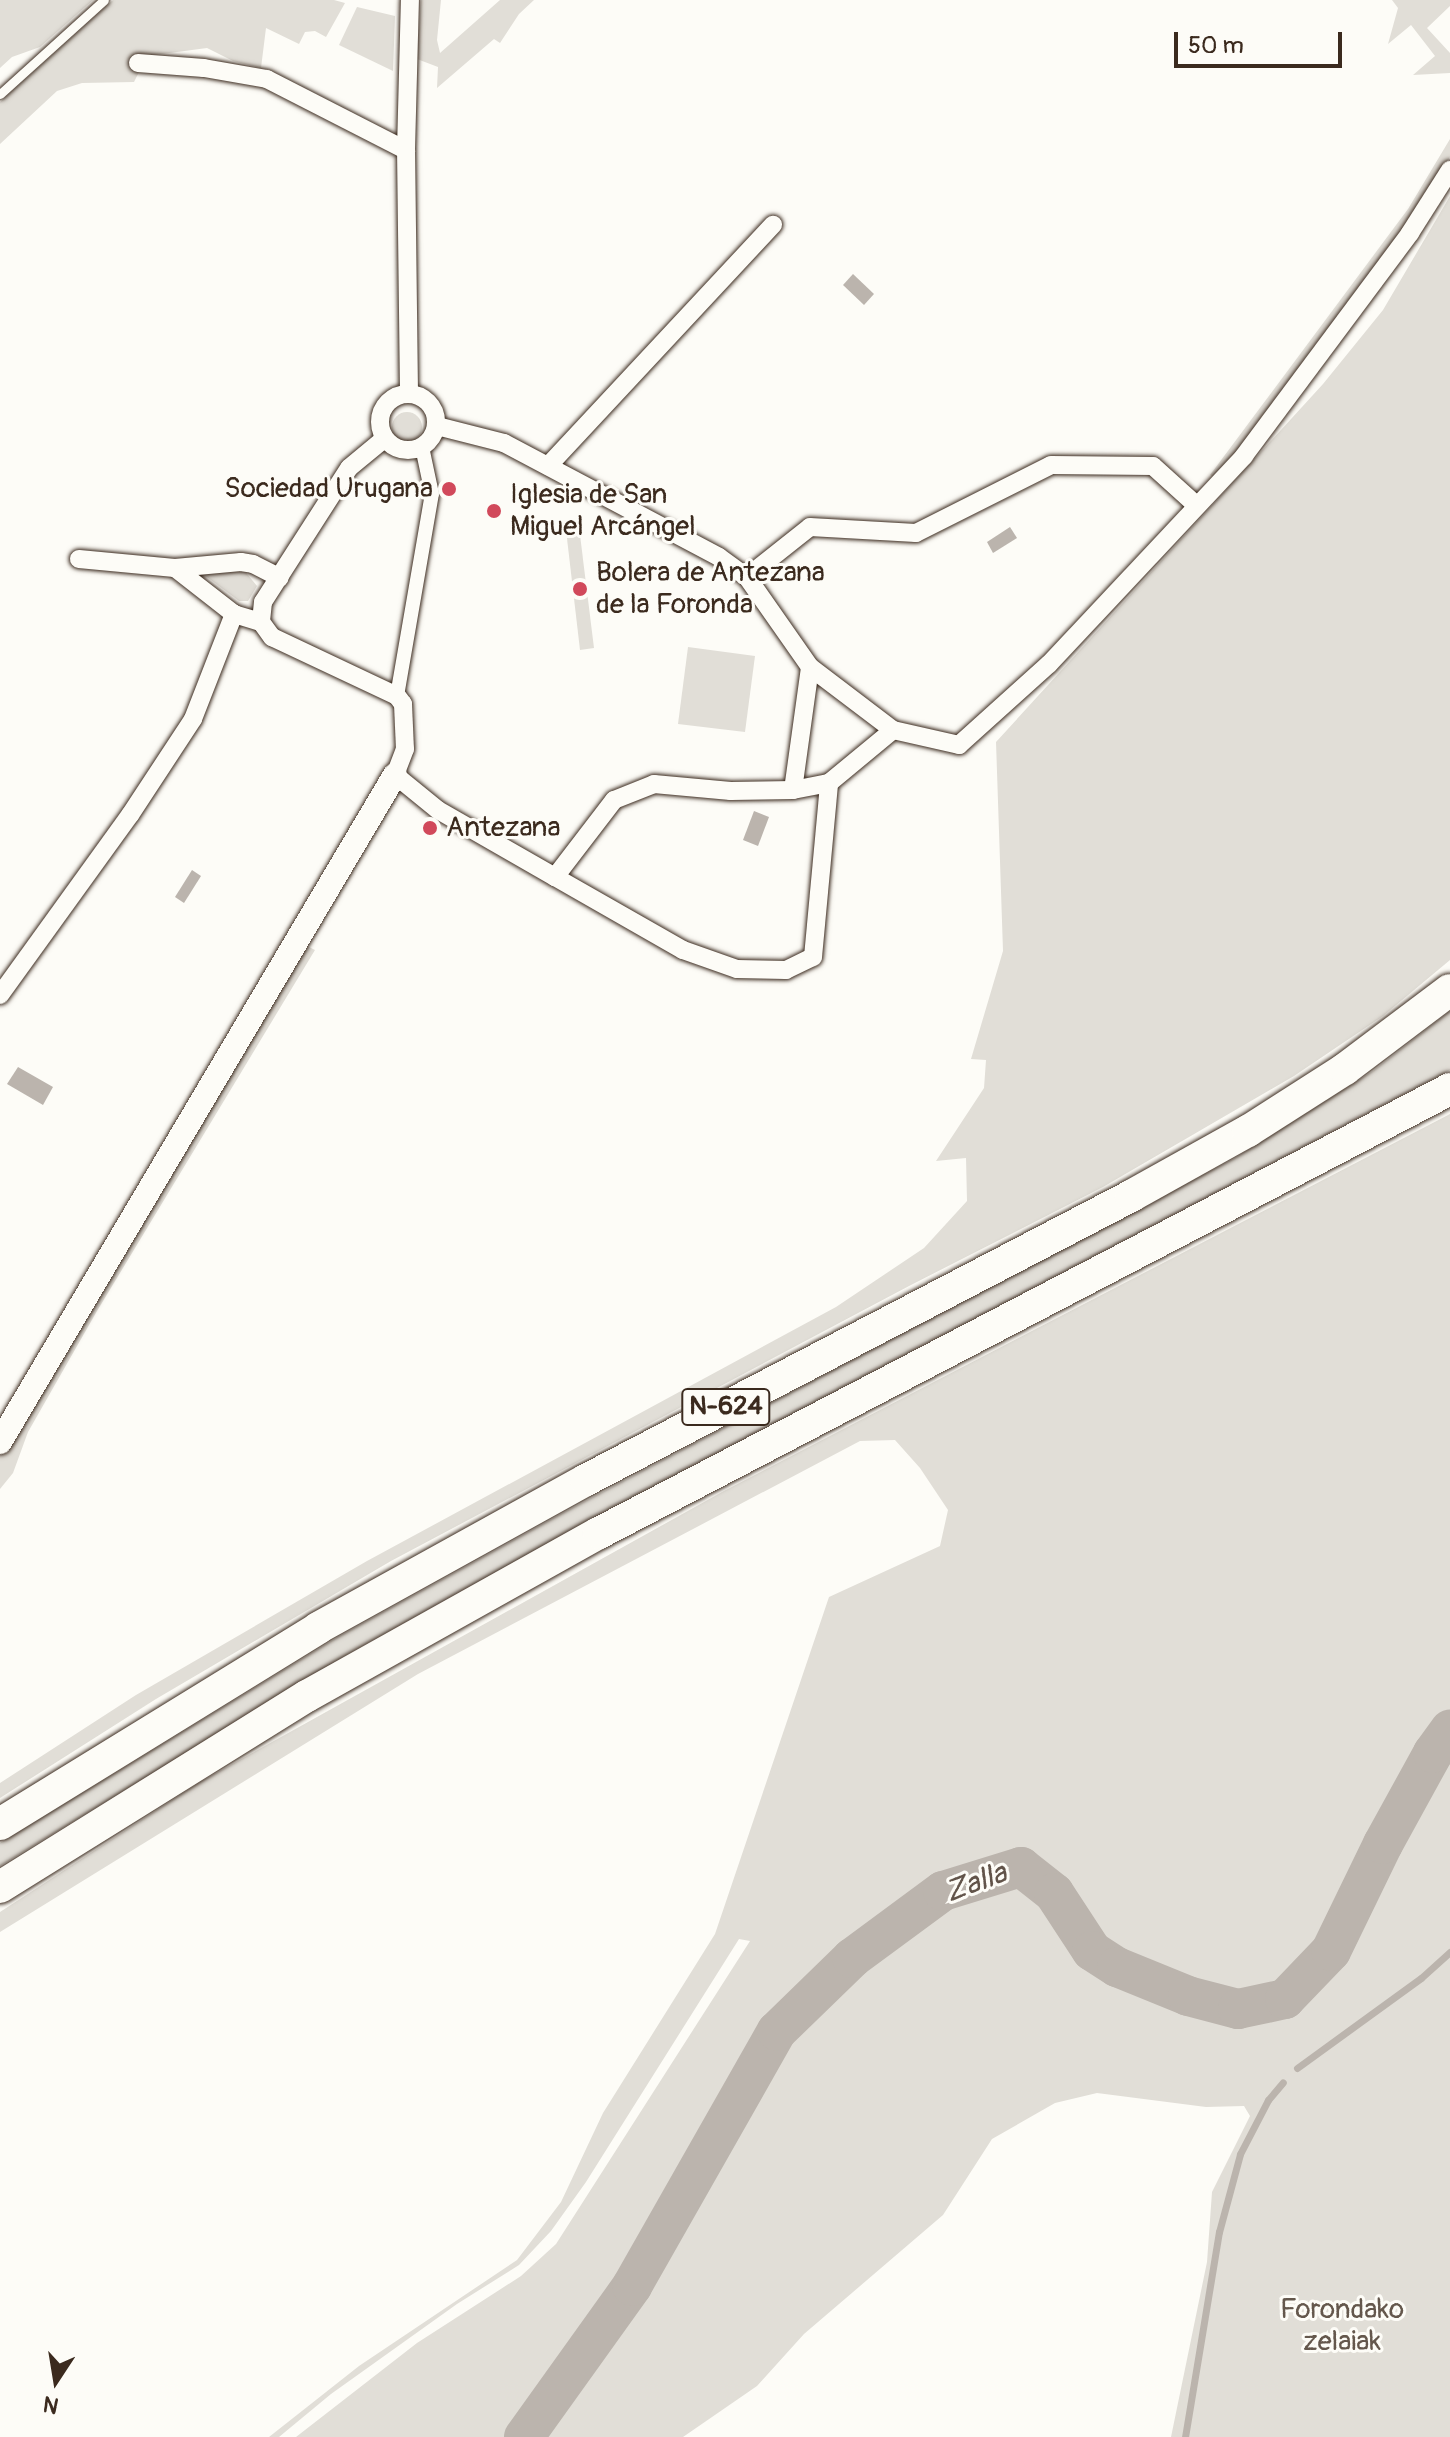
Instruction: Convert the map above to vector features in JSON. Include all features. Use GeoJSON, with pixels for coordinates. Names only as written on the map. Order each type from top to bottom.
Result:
{"type":"FeatureCollection","features":[{"type":"Feature","properties":{"kind":"highway","name":"N-624"},"geometry":{"type":"LineString","coordinates":[[0,1824],[318,1628],[586,1480],[1131,1196],[1248,1131],[1345,1069],[1450,990]]}},
{"type":"Feature","properties":{"kind":"highway","name":"N-624"},"geometry":{"type":"LineString","coordinates":[[0,1887],[307,1696],[599,1533],[1450,1089]]}},
{"type":"Feature","properties":{"kind":"street"},"geometry":{"type":"LineString","coordinates":[[409,393],[406,150],[410,0]]}},
{"type":"Feature","properties":{"kind":"street"},"geometry":{"type":"LineString","coordinates":[[138,63],[204,68],[267,79],[406,150]]}},
{"type":"Feature","properties":{"kind":"street"},"geometry":{"type":"LineString","coordinates":[[437,426],[504,443],[719,557],[747,577],[810,667],[893,730],[959,745],[1049,664],[1195,504],[1244,456],[1410,233],[1450,170]]}},
{"type":"Feature","properties":{"kind":"street"},"geometry":{"type":"LineString","coordinates":[[548,466],[773,225]]}},
{"type":"Feature","properties":{"kind":"street"},"geometry":{"type":"LineString","coordinates":[[409,393],[430,404],[437,426],[432,439],[422,447],[408,451],[384,439],[379,424],[383,408],[394,397],[409,393]]}},
{"type":"Feature","properties":{"kind":"street"},"geometry":{"type":"LineString","coordinates":[[261,622],[263,602],[349,468],[384,439]]}},
{"type":"Feature","properties":{"kind":"street"},"geometry":{"type":"LineString","coordinates":[[397,696],[432,494],[422,447]]}},
{"type":"Feature","properties":{"kind":"street"},"geometry":{"type":"LineString","coordinates":[[747,577],[810,527],[916,533],[1051,465],[1153,466],[1195,504]]}},
{"type":"Feature","properties":{"kind":"street"},"geometry":{"type":"LineString","coordinates":[[79,559],[175,568],[241,562],[253,564],[280,578]]}},
{"type":"Feature","properties":{"kind":"street"},"geometry":{"type":"LineString","coordinates":[[0,1442],[395,775],[405,749],[403,704],[397,696],[272,637],[261,622],[234,614],[175,568]]}},
{"type":"Feature","properties":{"kind":"street"},"geometry":{"type":"LineString","coordinates":[[0,995],[130,815],[193,719],[234,614]]}},
{"type":"Feature","properties":{"kind":"street"},"geometry":{"type":"LineString","coordinates":[[793,790],[810,667]]}},
{"type":"Feature","properties":{"kind":"street"},"geometry":{"type":"LineString","coordinates":[[555,877],[614,800],[654,784],[731,791],[793,790],[829,783],[893,730]]}},
{"type":"Feature","properties":{"kind":"street"},"geometry":{"type":"LineString","coordinates":[[395,775],[438,810],[683,950],[737,969],[786,970],[813,957],[829,783]]}},
{"type":"Feature","properties":{"kind":"lane"},"geometry":{"type":"LineString","coordinates":[[0,94],[104,0]]}},
{"type":"Feature","properties":{"kind":"green space"},"geometry":{"type":"Polygon","coordinates":[[[0,0],[93,0],[40,47],[12,57],[0,68],[0,0]]]}},
{"type":"Feature","properties":{"kind":"green space"},"geometry":{"type":"Polygon","coordinates":[[[113,0],[334,0],[345,3],[326,37],[315,31],[305,32],[299,44],[266,28],[261,68],[233,61],[207,48],[147,56],[134,82],[82,83],[57,91],[0,144],[0,102],[113,0]]]}},
{"type":"Feature","properties":{"kind":"green space"},"geometry":{"type":"Polygon","coordinates":[[[421,0],[441,0],[437,40],[440,53],[500,0],[534,0],[519,14],[500,43],[494,39],[437,88],[438,67],[417,59],[421,0]]]}},
{"type":"Feature","properties":{"kind":"green space"},"geometry":{"type":"Polygon","coordinates":[[[1392,0],[1450,0],[1450,6],[1427,28],[1450,53],[1450,73],[1413,75],[1435,56],[1411,25],[1388,44],[1398,8],[1392,0]]]}},
{"type":"Feature","properties":{"kind":"green space"},"geometry":{"type":"Polygon","coordinates":[[[357,7],[395,16],[393,71],[339,45],[357,7]]]}},
{"type":"Feature","properties":{"kind":"green space"},"geometry":{"type":"Polygon","coordinates":[[[1450,139],[1450,157],[1413,217],[1217,479],[1210,475],[1408,209],[1450,139]]]}},
{"type":"Feature","properties":{"kind":"green space"},"geometry":{"type":"Polygon","coordinates":[[[1450,196],[1450,960],[1383,1016],[1294,1076],[1103,1187],[909,1286],[391,1561],[156,1699],[0,1798],[0,1783],[136,1695],[367,1561],[836,1307],[924,1248],[967,1201],[966,1158],[936,1161],[984,1088],[986,1060],[971,1059],[1003,951],[996,742],[1323,384],[1383,310],[1450,196]]]}},
{"type":"Feature","properties":{"kind":"green space"},"geometry":{"type":"Polygon","coordinates":[[[407,412],[413,413],[421,421],[421,433],[413,441],[407,442],[401,441],[393,433],[392,427],[393,421],[401,413],[407,412]]]}},
{"type":"Feature","properties":{"kind":"green space","name":"Bolera de Antezana de la Foronda"},"geometry":{"type":"Polygon","coordinates":[[[579,527],[594,648],[580,650],[566,530],[579,527]]]}},
{"type":"Feature","properties":{"kind":"green space"},"geometry":{"type":"Polygon","coordinates":[[[243,569],[257,586],[248,601],[239,601],[203,574],[243,569]]]}},
{"type":"Feature","properties":{"kind":"green space"},"geometry":{"type":"Polygon","coordinates":[[[688,647],[755,656],[745,732],[678,724],[688,647]]]}},
{"type":"Feature","properties":{"kind":"green space"},"geometry":{"type":"Polygon","coordinates":[[[307,946],[315,950],[97,1311],[28,1432],[13,1473],[0,1489],[0,1456],[307,946]]]}},
{"type":"Feature","properties":{"kind":"green space"},"geometry":{"type":"Polygon","coordinates":[[[1450,1011],[1450,1070],[570,1531],[348,1654],[0,1866],[0,1843],[338,1637],[561,1514],[1235,1158],[1373,1071],[1450,1011]]]}},
{"type":"Feature","properties":{"kind":"green space","name":"Forondako zelaiak"},"geometry":{"type":"Polygon","coordinates":[[[1450,1114],[1450,2437],[1171,2437],[1207,2262],[1212,2192],[1250,2116],[1244,2106],[1206,2107],[1097,2093],[1055,2103],[992,2139],[943,2215],[804,2334],[757,2386],[683,2437],[296,2437],[417,2343],[521,2276],[556,2244],[750,1941],[739,1939],[586,2182],[551,2231],[519,2265],[457,2304],[331,2394],[279,2437],[269,2437],[359,2366],[517,2260],[561,2202],[603,2113],[715,1934],[829,1597],[940,1546],[948,1510],[920,1468],[895,1440],[860,1441],[418,1674],[0,1932],[0,1912],[200,1782],[722,1492],[1450,1114]]]}},
{"type":"Feature","properties":{"kind":"shaded area"},"geometry":{"type":"Polygon","coordinates":[[[853,274],[874,294],[864,305],[843,285],[853,274]]]}},
{"type":"Feature","properties":{"kind":"shaded area"},"geometry":{"type":"Polygon","coordinates":[[[1010,527],[1017,538],[993,553],[987,542],[1010,527]]]}},
{"type":"Feature","properties":{"kind":"shaded area"},"geometry":{"type":"Polygon","coordinates":[[[754,811],[769,817],[758,846],[743,840],[754,811]]]}},
{"type":"Feature","properties":{"kind":"shaded area"},"geometry":{"type":"Polygon","coordinates":[[[192,870],[201,876],[184,903],[175,897],[192,870]]]}},
{"type":"Feature","properties":{"kind":"shaded area"},"geometry":{"type":"Polygon","coordinates":[[[18,1067],[53,1087],[43,1105],[7,1084],[18,1067]]]}},
{"type":"Feature","properties":{"kind":"waterway","name":"Zalla"},"geometry":{"type":"LineString","coordinates":[[524,2437],[632,2286],[777,2031],[852,1958],[943,1891],[1021,1867],[1054,1893],[1092,1951],[1117,1967],[1188,1996],[1238,2009],[1285,1999],[1331,1951],[1383,1844],[1433,1753],[1450,1730]]}},
{"type":"Feature","properties":{"kind":"waterway"},"geometry":{"type":"LineString","coordinates":[[1297,2068],[1421,1978],[1450,1952]]}},
{"type":"Feature","properties":{"kind":"waterway"},"geometry":{"type":"LineString","coordinates":[[1185,2437],[1219,2232],[1240,2154],[1268,2100],[1283,2082]]}},
{"type":"Feature","properties":{"kind":"place","name":"Sociedad Urugana"},"geometry":{"type":"Point","coordinates":[449,489]}},
{"type":"Feature","properties":{"kind":"place","name":"Iglesia de San Miguel Arcángel"},"geometry":{"type":"Point","coordinates":[494,511]}},
{"type":"Feature","properties":{"kind":"place","name":"Bolera de Antezana de la Foronda"},"geometry":{"type":"Point","coordinates":[580,589]}},
{"type":"Feature","properties":{"kind":"place","name":"Antezana"},"geometry":{"type":"Point","coordinates":[430,828]}}]}
